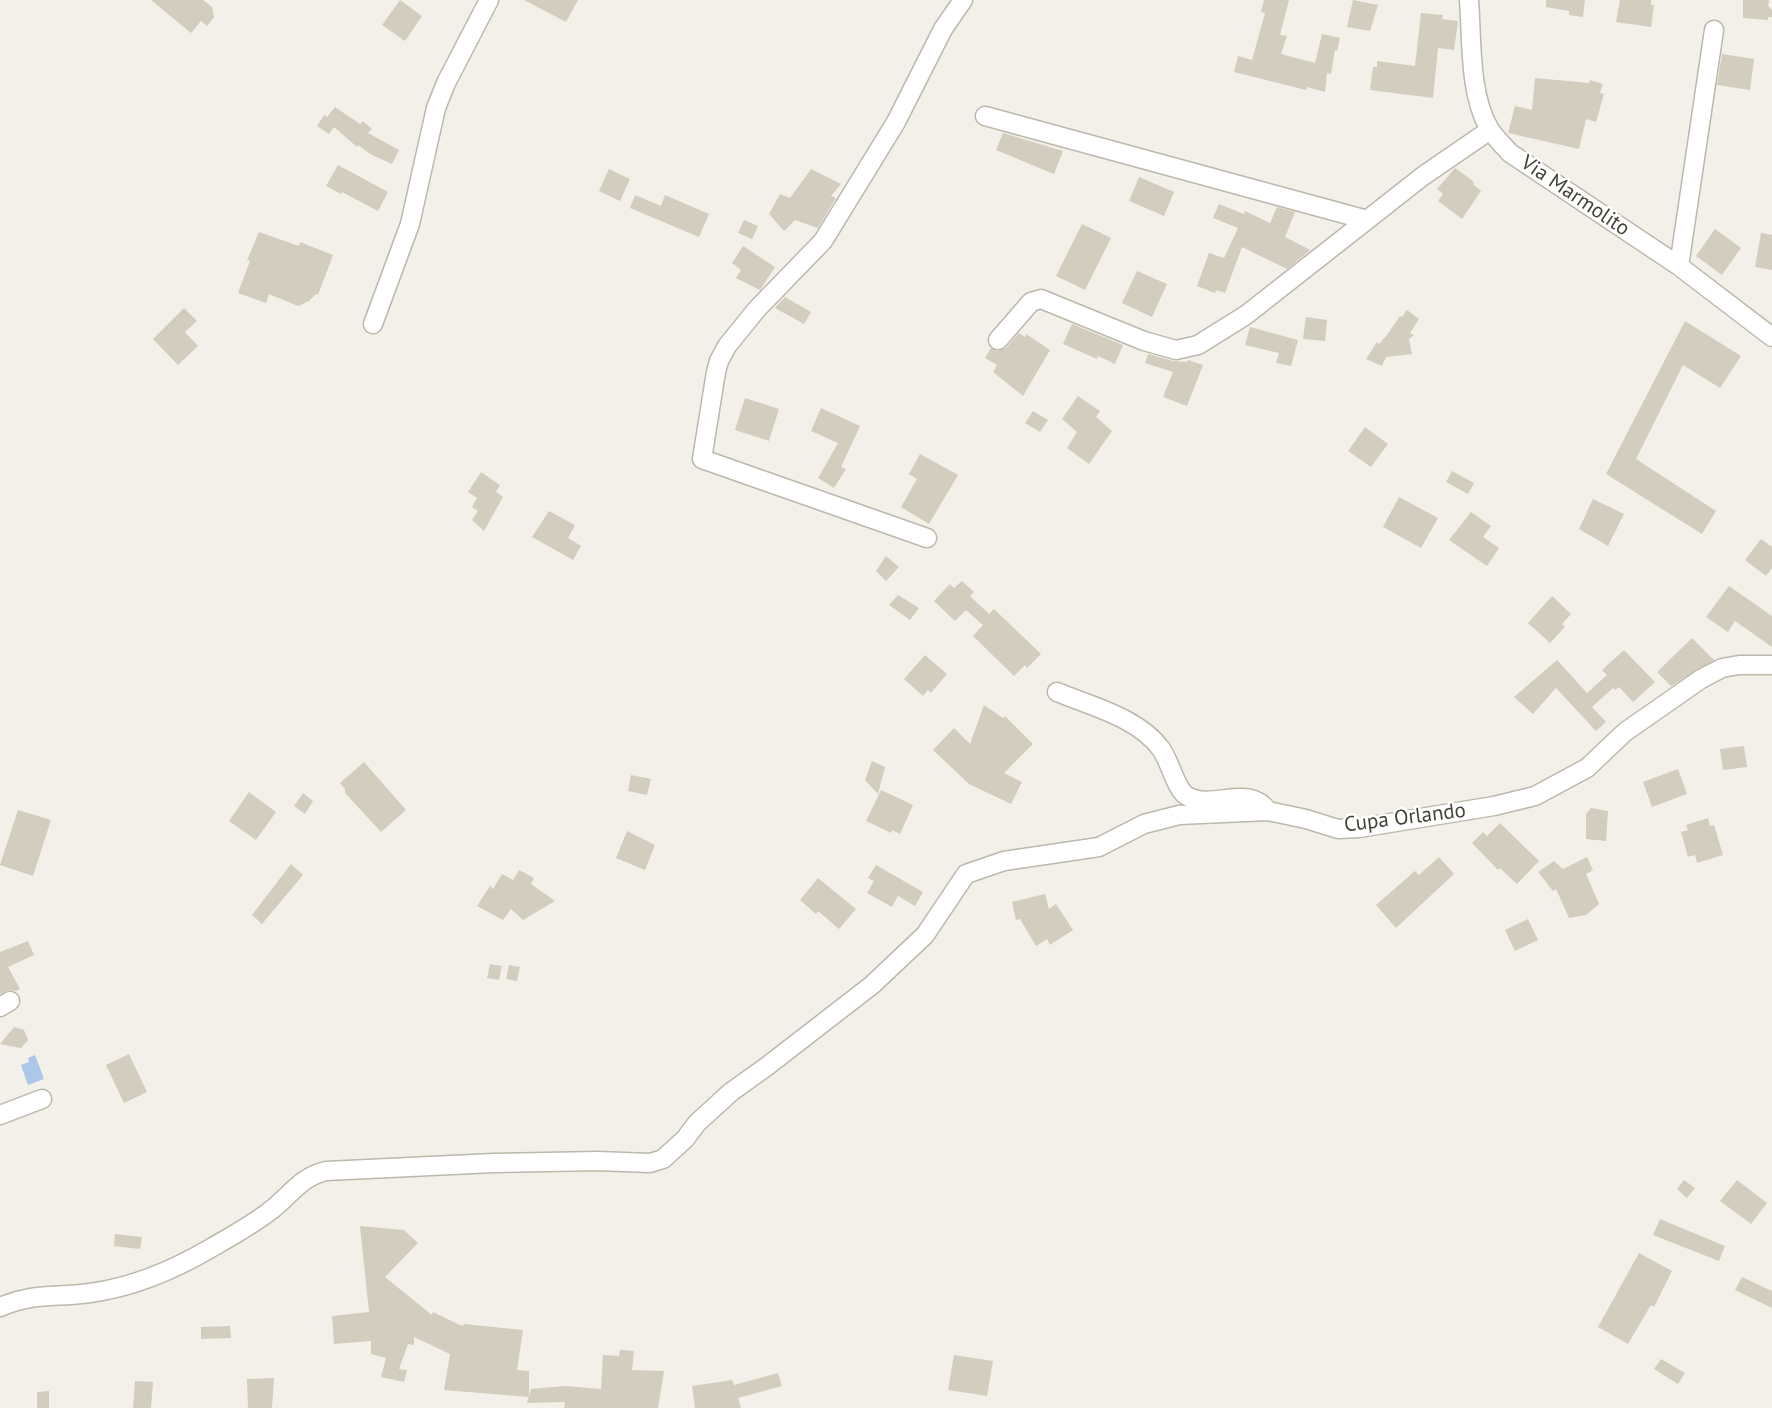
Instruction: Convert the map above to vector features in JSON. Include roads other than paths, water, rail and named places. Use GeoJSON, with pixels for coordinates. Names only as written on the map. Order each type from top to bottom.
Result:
{"type":"FeatureCollection","features":[{"type":"Feature","properties":{"kind":"street"},"geometry":{"type":"LineString","coordinates":[[373,324],[410,224],[436,108],[489,0]]}},
{"type":"Feature","properties":{"kind":"street"},"geometry":{"type":"LineString","coordinates":[[927,538],[702,458],[719,360],[757,309],[823,241],[896,122],[943,29],[963,0]]}},
{"type":"Feature","properties":{"kind":"street","name":"Via Marmolito"},"geometry":{"type":"LineString","coordinates":[[1469,0],[1476,90],[1490,130],[1510,153],[1679,266],[1772,337]]}},
{"type":"Feature","properties":{"kind":"street"},"geometry":{"type":"LineString","coordinates":[[1679,266],[1714,30]]}},
{"type":"Feature","properties":{"kind":"street"},"geometry":{"type":"LineString","coordinates":[[985,116],[1367,219]]}},
{"type":"Feature","properties":{"kind":"street"},"geometry":{"type":"LineString","coordinates":[[998,340],[1031,302],[1041,299],[1144,341],[1176,349],[1198,345],[1246,315],[1423,176],[1490,130]]}},
{"type":"Feature","properties":{"kind":"street","name":"Cupa Orlando"},"geometry":{"type":"LineString","coordinates":[[0,1307],[34,1296],[74,1295],[127,1287],[153,1277],[181,1265],[230,1236],[270,1210],[303,1180],[319,1173],[494,1163],[650,1163],[663,1159],[730,1092],[881,977],[925,935],[966,874],[1004,861],[1099,847],[1164,817],[1268,811],[1338,829],[1359,828],[1521,801],[1587,768],[1625,732],[1701,679],[1722,668],[1772,665]]}},
{"type":"Feature","properties":{"kind":"street"},"geometry":{"type":"LineString","coordinates":[[1057,692],[1123,720],[1146,733],[1170,764],[1181,793],[1200,800],[1253,798],[1262,803],[1268,811]]}},
{"type":"Feature","properties":{"kind":"street"},"geometry":{"type":"LineString","coordinates":[[0,1115],[42,1099]]}},
{"type":"Feature","properties":{"kind":"water"},"geometry":{"type":"Polygon","coordinates":[[[35,1055],[44,1079],[28,1085],[21,1065],[29,1062],[28,1058],[35,1055]]]}}]}
